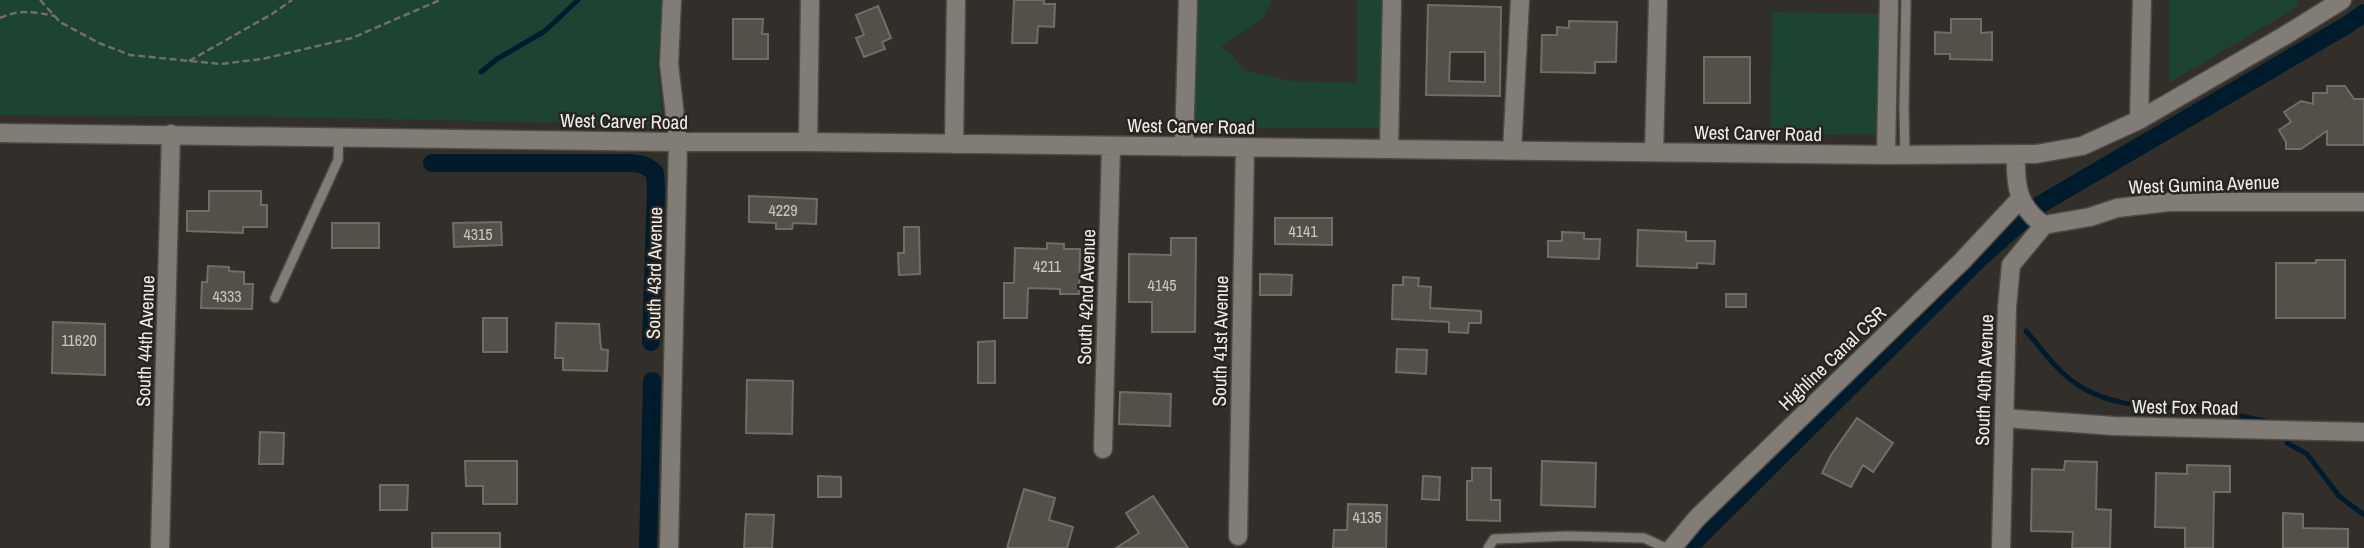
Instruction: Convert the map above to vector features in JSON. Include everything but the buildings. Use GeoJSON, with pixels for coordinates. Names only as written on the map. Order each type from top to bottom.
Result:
{"type":"FeatureCollection","features":[{"type":"Feature","properties":{"kind":"street","name":"South 43rd Avenue"},"geometry":{"type":"LineString","coordinates":[[669,548],[678,142],[668,64],[672,0]]}},
{"type":"Feature","properties":{"kind":"street"},"geometry":{"type":"LineString","coordinates":[[808,142],[810,0]]}},
{"type":"Feature","properties":{"kind":"street"},"geometry":{"type":"LineString","coordinates":[[954,144],[956,0]]}},
{"type":"Feature","properties":{"kind":"street"},"geometry":{"type":"LineString","coordinates":[[1184,147],[1188,0]]}},
{"type":"Feature","properties":{"kind":"street"},"geometry":{"type":"LineString","coordinates":[[1389,149],[1392,0]]}},
{"type":"Feature","properties":{"kind":"street"},"geometry":{"type":"LineString","coordinates":[[1512,151],[1520,0]]}},
{"type":"Feature","properties":{"kind":"street"},"geometry":{"type":"LineString","coordinates":[[1654,152],[1658,0]]}},
{"type":"Feature","properties":{"kind":"street"},"geometry":{"type":"LineString","coordinates":[[1886,155],[1889,0]]}},
{"type":"Feature","properties":{"kind":"street"},"geometry":{"type":"LineString","coordinates":[[2139,120],[2142,0]]}},
{"type":"Feature","properties":{"kind":"street","name":"West Carver Road"},"geometry":{"type":"LineString","coordinates":[[0,132],[678,142],[1886,155],[2036,154],[2082,146],[2139,120],[2342,0]]}},
{"type":"Feature","properties":{"kind":"street","name":"South 44th Avenue"},"geometry":{"type":"LineString","coordinates":[[160,548],[171,134]]}},
{"type":"Feature","properties":{"kind":"street","name":"South 42nd Avenue"},"geometry":{"type":"LineString","coordinates":[[1103,449],[1111,146]]}},
{"type":"Feature","properties":{"kind":"street","name":"South 41st Avenue"},"geometry":{"type":"LineString","coordinates":[[1239,542],[1245,148]]}},
{"type":"Feature","properties":{"kind":"street"},"geometry":{"type":"LineString","coordinates":[[2016,154],[2015,183],[2021,198],[2039,222]]}},
{"type":"Feature","properties":{"kind":"street","name":"Highline Canal CSR"},"geometry":{"type":"LineString","coordinates":[[1672,548],[1696,518],[1962,261],[2021,198]]}},
{"type":"Feature","properties":{"kind":"street","name":"West Gumina Avenue"},"geometry":{"type":"LineString","coordinates":[[2039,222],[2091,217],[2117,208],[2169,202],[2364,202]]}},
{"type":"Feature","properties":{"kind":"street","name":"South 40th Avenue"},"geometry":{"type":"LineString","coordinates":[[2001,548],[2007,307],[2011,265],[2039,222]]}},
{"type":"Feature","properties":{"kind":"street","name":"West Fox Road"},"geometry":{"type":"LineString","coordinates":[[2004,418],[2114,426],[2364,432]]}},
{"type":"Feature","properties":{"kind":"lane"},"geometry":{"type":"LineString","coordinates":[[1905,155],[1906,0]]}},
{"type":"Feature","properties":{"kind":"lane"},"geometry":{"type":"LineString","coordinates":[[275,298],[338,160],[339,137]]}},
{"type":"Feature","properties":{"kind":"lane"},"geometry":{"type":"LineString","coordinates":[[1489,548],[1494,539],[1569,536],[1644,538],[1666,548]]}},
{"type":"Feature","properties":{"kind":"path"},"geometry":{"type":"LineString","coordinates":[[40,0],[60,22],[99,43],[130,55],[221,64],[262,59],[352,38],[440,0]]}},
{"type":"Feature","properties":{"kind":"path"},"geometry":{"type":"LineString","coordinates":[[188,61],[292,0]]}},
{"type":"Feature","properties":{"kind":"path"},"geometry":{"type":"LineString","coordinates":[[0,18],[21,11],[55,16]]}},
{"type":"Feature","properties":{"kind":"green space"},"geometry":{"type":"Polygon","coordinates":[[[0,0],[665,0],[657,58],[663,125],[278,117],[0,115],[0,0]]]}},
{"type":"Feature","properties":{"kind":"green space"},"geometry":{"type":"Polygon","coordinates":[[[1195,0],[1272,0],[1263,19],[1221,46],[1237,60],[1243,70],[1291,81],[1357,83],[1357,0],[1386,0],[1384,128],[1193,129],[1195,0]]]}},
{"type":"Feature","properties":{"kind":"green space"},"geometry":{"type":"Polygon","coordinates":[[[2169,0],[2298,0],[2297,7],[2169,83],[2169,0]]]}},
{"type":"Feature","properties":{"kind":"green space"},"geometry":{"type":"Polygon","coordinates":[[[1772,12],[1885,14],[1879,134],[1770,136],[1772,12]]]}},
{"type":"Feature","properties":{"kind":"waterway"},"geometry":{"type":"LineString","coordinates":[[481,72],[497,59],[545,31],[578,0]]}},
{"type":"Feature","properties":{"kind":"waterway"},"geometry":{"type":"LineString","coordinates":[[1688,548],[1979,259],[2041,204],[2364,13]]}},
{"type":"Feature","properties":{"kind":"waterway"},"geometry":{"type":"LineString","coordinates":[[432,163],[632,163],[652,170],[655,173],[656,190],[651,342]]}},
{"type":"Feature","properties":{"kind":"waterway"},"geometry":{"type":"LineString","coordinates":[[2026,331],[2066,376],[2097,395],[2126,403],[2211,411],[2266,421]]}},
{"type":"Feature","properties":{"kind":"waterway"},"geometry":{"type":"LineString","coordinates":[[648,548],[652,381]]}},
{"type":"Feature","properties":{"kind":"waterway"},"geometry":{"type":"LineString","coordinates":[[2287,443],[2307,454],[2339,496],[2364,515]]}}]}
